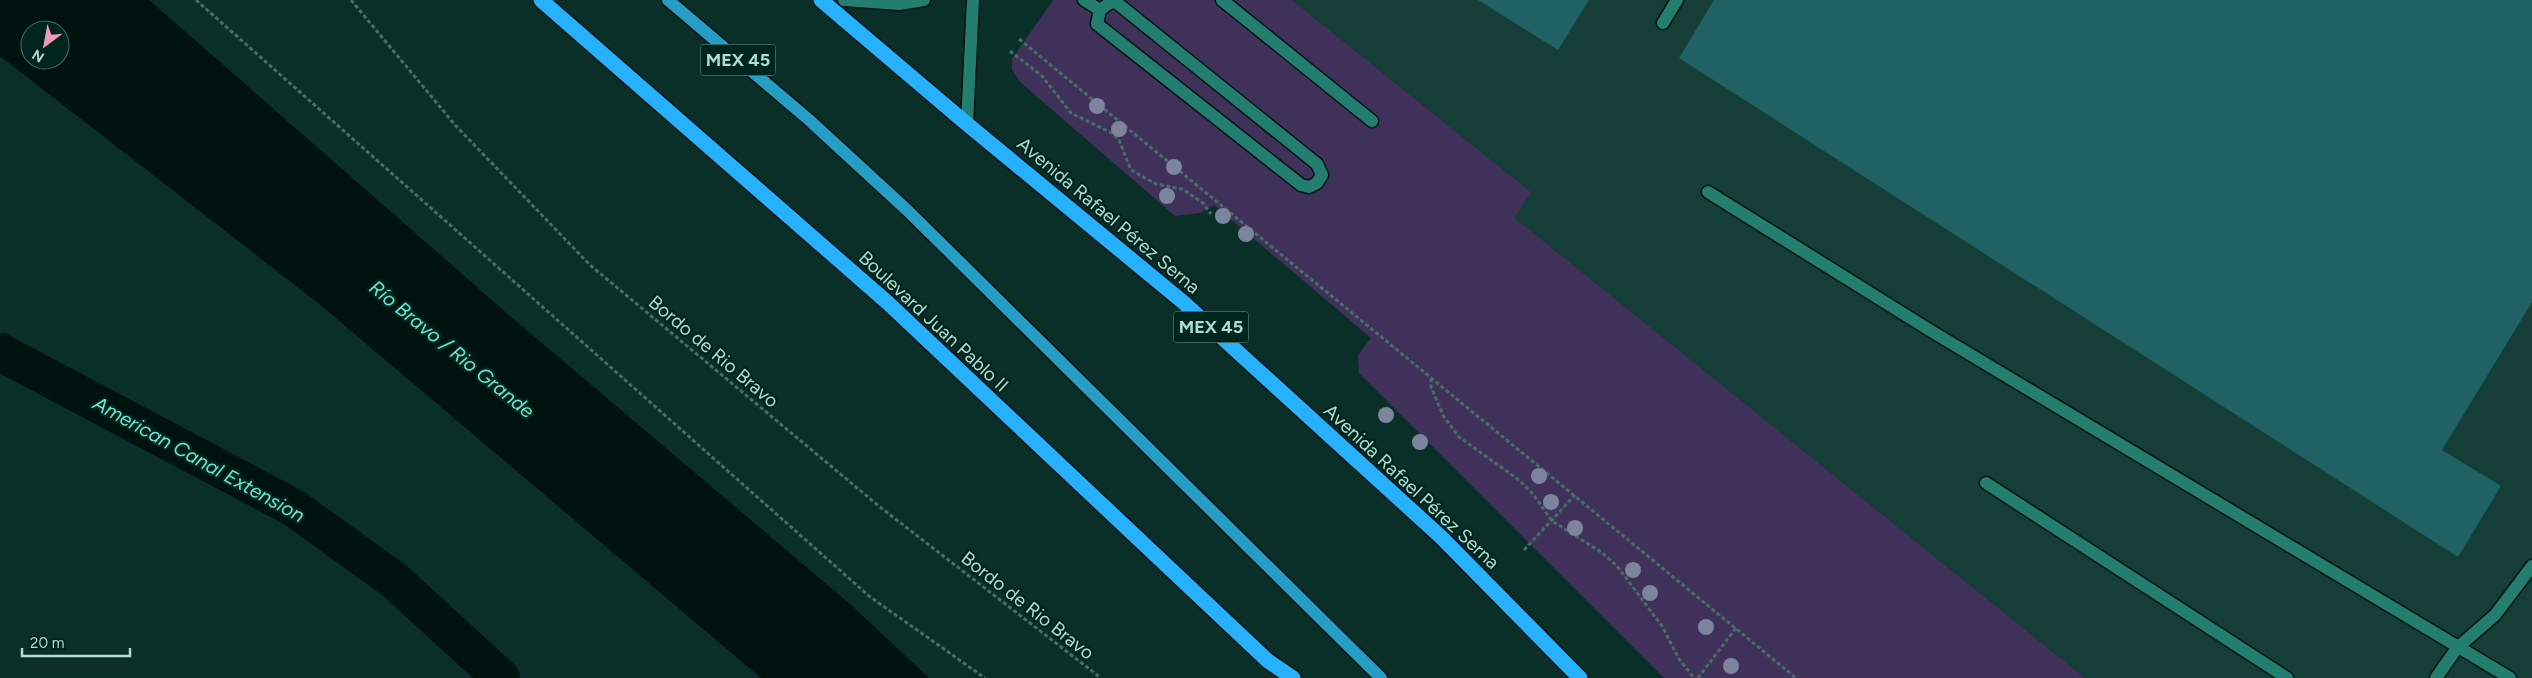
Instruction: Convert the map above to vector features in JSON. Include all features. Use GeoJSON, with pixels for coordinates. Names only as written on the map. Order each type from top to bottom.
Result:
{"type":"FeatureCollection","features":[{"type":"Feature","properties":{"kind":"highway","name":"Boulevard Juan Pablo II"},"geometry":{"type":"LineString","coordinates":[[540,0],[888,303],[1268,661],[1293,678]]}},
{"type":"Feature","properties":{"kind":"highway","name":"Avenida Rafael Pérez Serna"},"geometry":{"type":"LineString","coordinates":[[821,0],[966,124],[1191,308],[1441,537],[1580,678]]}},
{"type":"Feature","properties":{"kind":"main road","name":"MEX 45"},"geometry":{"type":"LineString","coordinates":[[668,0],[808,119],[907,210],[1029,328],[1253,554],[1381,678]]}},
{"type":"Feature","properties":{"kind":"street"},"geometry":{"type":"LineString","coordinates":[[844,0],[899,4],[924,0]]}},
{"type":"Feature","properties":{"kind":"street"},"geometry":{"type":"LineString","coordinates":[[966,124],[973,0]]}},
{"type":"Feature","properties":{"kind":"street"},"geometry":{"type":"LineString","coordinates":[[1084,0],[1100,10]]}},
{"type":"Feature","properties":{"kind":"street"},"geometry":{"type":"LineString","coordinates":[[1222,0],[1372,121]]}},
{"type":"Feature","properties":{"kind":"street"},"geometry":{"type":"LineString","coordinates":[[1663,23],[1678,0]]}},
{"type":"Feature","properties":{"kind":"street"},"geometry":{"type":"LineString","coordinates":[[1111,2],[1118,2],[1317,164],[1322,174],[1317,183],[1309,187],[1301,185],[1097,24],[1100,10],[1111,2]]}},
{"type":"Feature","properties":{"kind":"street"},"geometry":{"type":"LineString","coordinates":[[1708,192],[1931,331],[2457,648],[2510,678]]}},
{"type":"Feature","properties":{"kind":"street"},"geometry":{"type":"LineString","coordinates":[[1986,483],[2287,678]]}},
{"type":"Feature","properties":{"kind":"street"},"geometry":{"type":"LineString","coordinates":[[2436,678],[2457,648],[2495,614],[2532,566]]}},
{"type":"Feature","properties":{"kind":"path"},"geometry":{"type":"LineString","coordinates":[[196,0],[869,596],[985,678]]}},
{"type":"Feature","properties":{"kind":"path","name":"Bordo de Rio Bravo"},"geometry":{"type":"LineString","coordinates":[[351,0],[456,126],[590,265],[880,507],[1101,678]]}},
{"type":"Feature","properties":{"kind":"path"},"geometry":{"type":"LineString","coordinates":[[1019,39],[1796,678]]}},
{"type":"Feature","properties":{"kind":"path"},"geometry":{"type":"LineString","coordinates":[[1010,51],[1042,76],[1071,113],[1112,132],[1119,140],[1131,170],[1156,184],[1182,189],[1203,203],[1211,214]]}},
{"type":"Feature","properties":{"kind":"path"},"geometry":{"type":"LineString","coordinates":[[1432,377],[1431,387],[1444,417],[1459,437],[1519,480],[1533,494],[1552,521],[1601,552],[1617,566],[1662,626],[1679,659],[1696,678],[1736,628]]}},
{"type":"Feature","properties":{"kind":"path"},"geometry":{"type":"LineString","coordinates":[[1524,550],[1575,495]]}},
{"type":"Feature","properties":{"kind":"shaded area"},"geometry":{"type":"Polygon","coordinates":[[[1053,0],[1292,0],[1531,192],[1515,218],[2085,678],[1664,678],[1359,373],[1358,355],[1371,338],[1214,205],[1200,213],[1175,216],[1020,82],[1012,70],[1012,59],[1053,0]]]}},
{"type":"Feature","properties":{"kind":"shaded area"},"geometry":{"type":"Polygon","coordinates":[[[1292,0],[2532,0],[2532,678],[2085,678],[1515,218],[1531,192],[1292,0]]]}},
{"type":"Feature","properties":{"kind":"water","name":"Río Bravo / Rio Grande"},"geometry":{"type":"Polygon","coordinates":[[[0,0],[149,0],[517,322],[850,604],[929,678],[761,678],[318,303],[0,56],[0,0]]]}},
{"type":"Feature","properties":{"kind":"building"},"geometry":{"type":"Polygon","coordinates":[[[1478,0],[1589,0],[1558,50],[1478,0]]]}},
{"type":"Feature","properties":{"kind":"building"},"geometry":{"type":"Polygon","coordinates":[[[1714,0],[2532,0],[2532,302],[2442,450],[2501,486],[2458,557],[1679,58],[1714,0]]]}},
{"type":"Feature","properties":{"kind":"waterway","name":"American Canal Extension"},"geometry":{"type":"LineString","coordinates":[[0,352],[294,508],[394,580],[501,678]]}}]}
